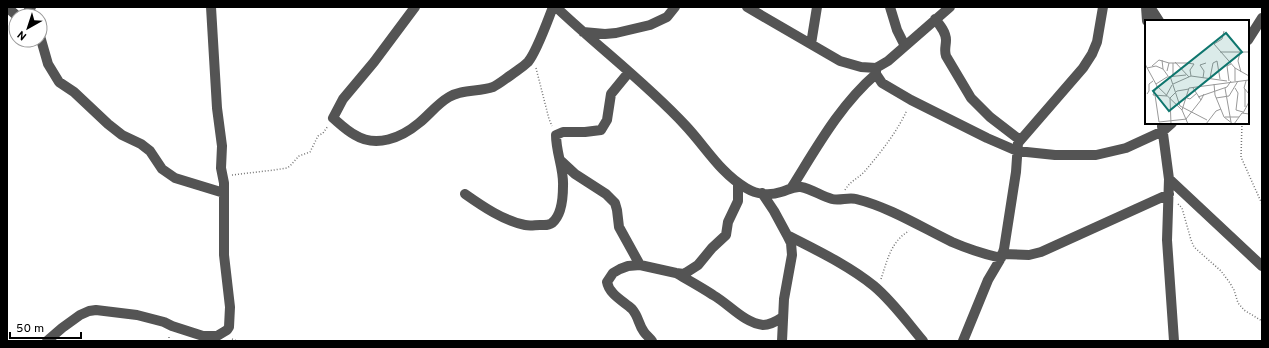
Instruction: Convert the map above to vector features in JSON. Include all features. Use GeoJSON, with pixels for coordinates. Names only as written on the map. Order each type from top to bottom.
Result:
{"type":"FeatureCollection","features":[{"type":"Feature","properties":{"kind":"street"},"geometry":{"type":"LineString","coordinates":[[47,341],[80,315],[96,310],[137,315],[164,322],[203,336],[217,336],[229,327],[230,307],[224,255],[224,193],[221,168],[222,146],[217,108],[211,7]]}},
{"type":"Feature","properties":{"kind":"street"},"geometry":{"type":"LineString","coordinates":[[415,7],[374,62],[343,99],[334,118],[354,135],[363,139],[382,141],[394,138],[408,132],[448,97],[454,94],[493,87],[499,83],[527,63],[533,54],[553,7]]}},
{"type":"Feature","properties":{"kind":"street"},"geometry":{"type":"LineString","coordinates":[[556,7],[629,72],[685,125],[718,165],[738,183],[762,194],[780,192],[792,187],[801,187],[814,191],[830,199],[854,199],[877,206],[977,252],[1001,256],[1029,255],[1041,252],[1169,197]]}},
{"type":"Feature","properties":{"kind":"street"},"geometry":{"type":"LineString","coordinates":[[583,32],[605,34],[616,33],[650,25],[667,17],[676,7]]}},
{"type":"Feature","properties":{"kind":"street"},"geometry":{"type":"LineString","coordinates":[[747,7],[840,61],[876,71],[882,83],[911,100],[987,138],[1017,151],[1055,155],[1096,155],[1126,148],[1162,127],[1169,180],[1167,240],[1174,341]]}},
{"type":"Feature","properties":{"kind":"street"},"geometry":{"type":"LineString","coordinates":[[811,44],[817,7]]}},
{"type":"Feature","properties":{"kind":"street"},"geometry":{"type":"LineString","coordinates":[[890,7],[897,30],[905,46]]}},
{"type":"Feature","properties":{"kind":"street"},"geometry":{"type":"LineString","coordinates":[[792,187],[842,110],[865,83],[876,71],[950,7]]}},
{"type":"Feature","properties":{"kind":"street"},"geometry":{"type":"LineString","coordinates":[[963,341],[988,280],[1004,249],[1018,143],[1070,84],[1086,63],[1097,42],[1103,7]]}},
{"type":"Feature","properties":{"kind":"street"},"geometry":{"type":"LineString","coordinates":[[1146,7],[1147,20]]}},
{"type":"Feature","properties":{"kind":"street"},"geometry":{"type":"LineString","coordinates":[[1150,7],[1157,20]]}},
{"type":"Feature","properties":{"kind":"street"},"geometry":{"type":"LineString","coordinates":[[1249,38],[1262,18]]}},
{"type":"Feature","properties":{"kind":"street"},"geometry":{"type":"LineString","coordinates":[[935,19],[942,27],[946,35],[946,56],[971,98],[990,117],[1020,140]]}},
{"type":"Feature","properties":{"kind":"street"},"geometry":{"type":"LineString","coordinates":[[43,48],[48,64],[59,82],[74,92],[122,135],[145,146],[162,169],[181,180],[224,193]]}},
{"type":"Feature","properties":{"kind":"street"},"geometry":{"type":"LineString","coordinates":[[465,194],[486,209],[525,225],[547,225],[552,223],[560,210],[564,186],[564,176],[557,149],[556,135],[563,132],[601,130],[607,120],[611,94],[629,72]]}},
{"type":"Feature","properties":{"kind":"street"},"geometry":{"type":"LineString","coordinates":[[561,161],[568,169],[606,194],[614,203],[617,210],[619,226],[640,265]]}},
{"type":"Feature","properties":{"kind":"street"},"geometry":{"type":"LineString","coordinates":[[1169,180],[1262,266]]}},
{"type":"Feature","properties":{"kind":"street"},"geometry":{"type":"LineString","coordinates":[[652,341],[643,331],[638,317],[611,292],[607,282],[609,278],[613,273],[628,266],[640,265],[684,274],[698,265],[712,248],[726,236],[728,222],[738,201],[738,183]]}},
{"type":"Feature","properties":{"kind":"street"},"geometry":{"type":"LineString","coordinates":[[762,194],[774,211],[791,243],[792,255],[783,317],[782,341]]}},
{"type":"Feature","properties":{"kind":"street"},"geometry":{"type":"LineString","coordinates":[[787,235],[858,274],[878,290],[893,305],[923,341]]}},
{"type":"Feature","properties":{"kind":"street"},"geometry":{"type":"LineString","coordinates":[[676,273],[713,295],[756,324],[771,324],[783,317]]}},
{"type":"Feature","properties":{"kind":"path"},"geometry":{"type":"LineString","coordinates":[[533,54],[549,120],[556,135]]}},
{"type":"Feature","properties":{"kind":"path"},"geometry":{"type":"LineString","coordinates":[[842,199],[848,185],[863,172],[893,133],[911,100]]}},
{"type":"Feature","properties":{"kind":"path"},"geometry":{"type":"LineString","coordinates":[[223,176],[274,170],[290,166],[299,156],[310,152],[318,136],[325,131],[334,118]]}},
{"type":"Feature","properties":{"kind":"path"},"geometry":{"type":"LineString","coordinates":[[1242,124],[1241,157],[1262,204]]}},
{"type":"Feature","properties":{"kind":"path"},"geometry":{"type":"LineString","coordinates":[[1169,197],[1182,208],[1194,247],[1206,256],[1221,271],[1230,283],[1238,303],[1244,310],[1262,321]]}},
{"type":"Feature","properties":{"kind":"path"},"geometry":{"type":"LineString","coordinates":[[878,290],[893,246],[898,239],[907,232],[920,226]]}}]}
